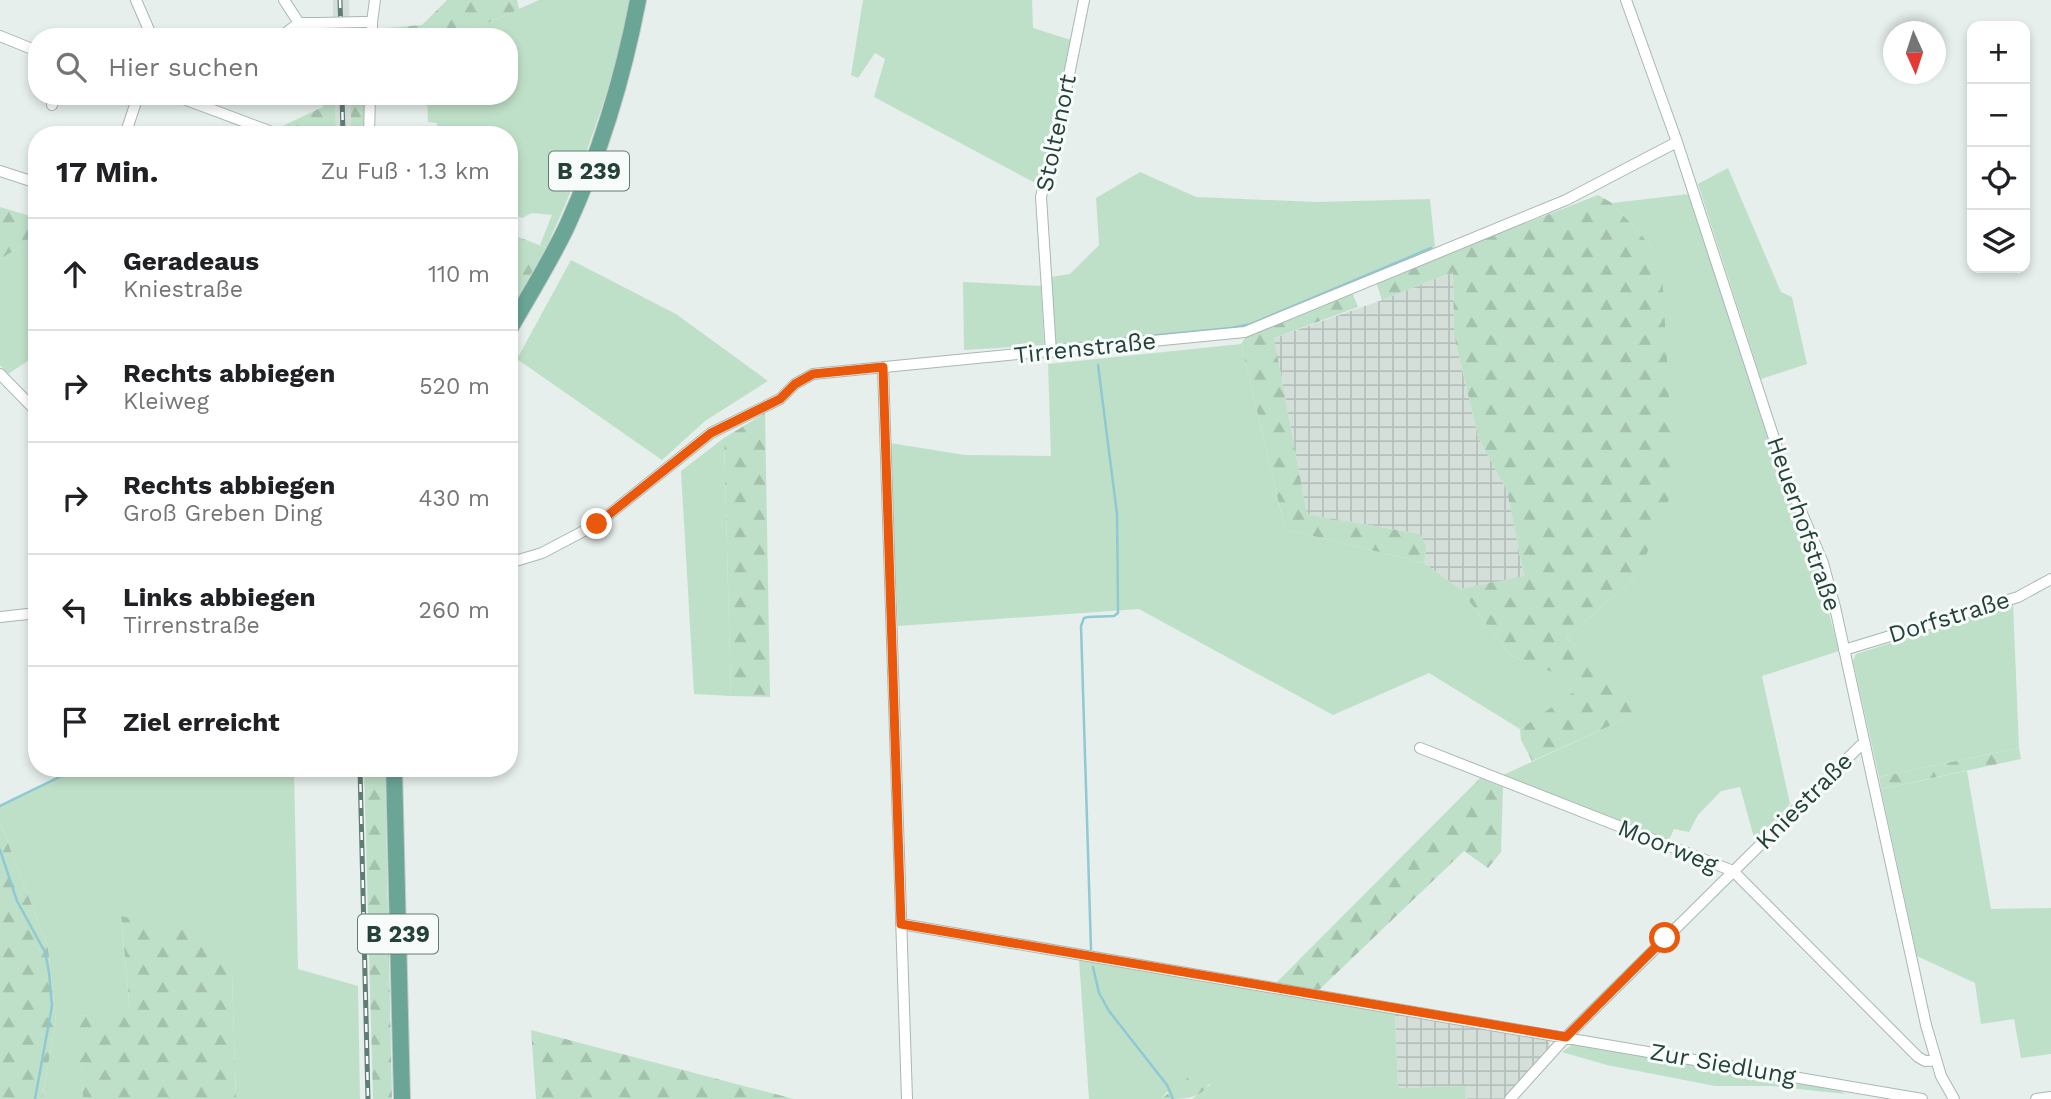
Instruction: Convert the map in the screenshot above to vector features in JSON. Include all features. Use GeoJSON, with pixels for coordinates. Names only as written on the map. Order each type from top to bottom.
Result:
{"type":"FeatureCollection","features":[{"type":"Feature","properties":{"kind":"main road","name":"B 239"},"geometry":{"type":"LineString","coordinates":[[518,314],[567,226],[612,111],[628,52],[638,0]]}},
{"type":"Feature","properties":{"kind":"main road","name":"B 239"},"geometry":{"type":"LineString","coordinates":[[394,777],[402,1099]]}},
{"type":"Feature","properties":{"kind":"street"},"geometry":{"type":"LineString","coordinates":[[136,0],[148,28]]}},
{"type":"Feature","properties":{"kind":"street"},"geometry":{"type":"LineString","coordinates":[[284,0],[299,23]]}},
{"type":"Feature","properties":{"kind":"street"},"geometry":{"type":"LineString","coordinates":[[369,28],[367,22],[375,0]]}},
{"type":"Feature","properties":{"kind":"street","name":"Stoltenort"},"geometry":{"type":"LineString","coordinates":[[1051,352],[1041,197],[1084,0]]}},
{"type":"Feature","properties":{"kind":"street","name":"Heuerhofstraße"},"geometry":{"type":"LineString","coordinates":[[1626,0],[1678,142],[1787,478],[1823,563],[1926,1025],[1941,1076],[1954,1099]]}},
{"type":"Feature","properties":{"kind":"street"},"geometry":{"type":"LineString","coordinates":[[292,28],[299,23],[367,22]]}},
{"type":"Feature","properties":{"kind":"street"},"geometry":{"type":"LineString","coordinates":[[0,36],[28,47]]}},
{"type":"Feature","properties":{"kind":"street"},"geometry":{"type":"LineString","coordinates":[[128,126],[135,105]]}},
{"type":"Feature","properties":{"kind":"street"},"geometry":{"type":"LineString","coordinates":[[209,105],[259,126]]}},
{"type":"Feature","properties":{"kind":"street"},"geometry":{"type":"LineString","coordinates":[[369,126],[370,105]]}},
{"type":"Feature","properties":{"kind":"street","name":"Tirrenstraße"},"geometry":{"type":"LineString","coordinates":[[518,560],[542,553],[597,524],[711,433],[780,399],[805,377],[813,374],[1245,332],[1566,200],[1678,142]]}},
{"type":"Feature","properties":{"kind":"street"},"geometry":{"type":"LineString","coordinates":[[0,170],[28,180]]}},
{"type":"Feature","properties":{"kind":"street"},"geometry":{"type":"LineString","coordinates":[[883,367],[907,1099]]}},
{"type":"Feature","properties":{"kind":"street"},"geometry":{"type":"LineString","coordinates":[[0,374],[28,403]]}},
{"type":"Feature","properties":{"kind":"street","name":"Dorfstraße"},"geometry":{"type":"LineString","coordinates":[[1844,650],[2018,597],[2051,579]]}},
{"type":"Feature","properties":{"kind":"street"},"geometry":{"type":"LineString","coordinates":[[0,617],[28,614]]}},
{"type":"Feature","properties":{"kind":"street","name":"Kniestraße"},"geometry":{"type":"LineString","coordinates":[[1510,1099],[1566,1037],[1865,744]]}},
{"type":"Feature","properties":{"kind":"street","name":"Moorweg"},"geometry":{"type":"LineString","coordinates":[[1420,748],[1733,872],[1918,1057],[1925,1061],[1936,1060]]}},
{"type":"Feature","properties":{"kind":"street","name":"Zur Siedlung"},"geometry":{"type":"LineString","coordinates":[[901,924],[1922,1099]]}},
{"type":"Feature","properties":{"kind":"street"},"geometry":{"type":"LineString","coordinates":[[2036,1099],[2051,1097]]}},
{"type":"Feature","properties":{"kind":"shaded area"},"geometry":{"type":"Polygon","coordinates":[[[333,0],[349,0],[350,28],[333,28],[333,0]]]}},
{"type":"Feature","properties":{"kind":"shaded area"},"geometry":{"type":"Polygon","coordinates":[[[335,105],[351,105],[351,126],[336,126],[335,105]]]}},
{"type":"Feature","properties":{"kind":"shaded area"},"geometry":{"type":"Polygon","coordinates":[[[1453,272],[1454,335],[1478,437],[1507,490],[1524,577],[1460,589],[1424,563],[1427,547],[1420,534],[1307,514],[1274,338],[1453,272]]]}},
{"type":"Feature","properties":{"kind":"shaded area"},"geometry":{"type":"Polygon","coordinates":[[[1395,1014],[1540,1038],[1548,1040],[1550,1047],[1504,1099],[1467,1099],[1465,1086],[1398,1088],[1395,1014]]]}},
{"type":"Feature","properties":{"kind":"green space"},"geometry":{"type":"Polygon","coordinates":[[[447,0],[517,0],[519,9],[476,28],[386,28],[422,25],[447,0]]]}},
{"type":"Feature","properties":{"kind":"green space"},"geometry":{"type":"Polygon","coordinates":[[[539,0],[630,0],[615,64],[596,126],[546,248],[540,245],[552,215],[532,213],[522,218],[518,216],[518,126],[437,126],[437,123],[428,122],[427,105],[518,105],[518,28],[476,28],[539,0]]]}},
{"type":"Feature","properties":{"kind":"green space"},"geometry":{"type":"Polygon","coordinates":[[[863,0],[1032,0],[1033,28],[1071,40],[1039,185],[874,97],[885,59],[875,53],[858,78],[851,75],[863,0]]]}},
{"type":"Feature","properties":{"kind":"green space"},"geometry":{"type":"Polygon","coordinates":[[[335,105],[336,126],[282,126],[323,107],[335,105]]]}},
{"type":"Feature","properties":{"kind":"green space"},"geometry":{"type":"Polygon","coordinates":[[[351,105],[366,105],[365,126],[351,126],[351,105]]]}},
{"type":"Feature","properties":{"kind":"green space"},"geometry":{"type":"Polygon","coordinates":[[[1728,168],[1781,292],[1792,297],[1807,364],[1761,379],[1698,184],[1728,168]]]}},
{"type":"Feature","properties":{"kind":"green space"},"geometry":{"type":"Polygon","coordinates":[[[1140,172],[1196,197],[1316,202],[1430,199],[1435,247],[1245,328],[1055,349],[1050,277],[1070,274],[1099,245],[1096,198],[1140,172]]]}},
{"type":"Feature","properties":{"kind":"green space"},"geometry":{"type":"Polygon","coordinates":[[[1689,194],[1782,482],[1816,564],[1839,651],[1762,676],[1790,804],[1755,841],[1740,787],[1721,791],[1698,815],[1689,832],[1674,829],[1667,844],[1501,776],[1653,706],[1566,638],[1638,575],[1654,249],[1612,203],[1689,194]]]}},
{"type":"Feature","properties":{"kind":"green space"},"geometry":{"type":"Polygon","coordinates":[[[1598,195],[1612,203],[1654,249],[1662,271],[1674,487],[1638,575],[1566,638],[1654,706],[1532,761],[1521,740],[1520,729],[1584,685],[1510,655],[1460,589],[1524,576],[1507,491],[1478,437],[1454,335],[1453,272],[1382,300],[1376,282],[1598,195]]]}},
{"type":"Feature","properties":{"kind":"green space"},"geometry":{"type":"Polygon","coordinates":[[[0,207],[28,215],[28,242],[0,259],[0,207]]]}},
{"type":"Feature","properties":{"kind":"green space"},"geometry":{"type":"Polygon","coordinates":[[[518,237],[546,248],[518,296],[518,237]]]}},
{"type":"Feature","properties":{"kind":"green space"},"geometry":{"type":"Polygon","coordinates":[[[28,242],[28,361],[8,374],[0,365],[0,259],[28,242]]]}},
{"type":"Feature","properties":{"kind":"green space"},"geometry":{"type":"Polygon","coordinates":[[[571,260],[676,314],[768,381],[705,421],[662,460],[518,357],[571,260]]]}},
{"type":"Feature","properties":{"kind":"green space"},"geometry":{"type":"Polygon","coordinates":[[[963,282],[1041,286],[1044,345],[964,350],[963,282]]]}},
{"type":"Feature","properties":{"kind":"green space"},"geometry":{"type":"Polygon","coordinates":[[[1352,292],[1358,307],[1274,338],[1307,514],[1420,534],[1427,547],[1424,563],[1285,529],[1241,344],[1246,336],[1352,292]]]}},
{"type":"Feature","properties":{"kind":"green space"},"geometry":{"type":"Polygon","coordinates":[[[1241,344],[1285,529],[1424,563],[1460,589],[1510,655],[1585,685],[1520,729],[1429,673],[1333,715],[1139,609],[898,626],[890,443],[965,455],[1051,456],[1048,364],[1241,344]]]}},
{"type":"Feature","properties":{"kind":"green space"},"geometry":{"type":"Polygon","coordinates":[[[765,413],[770,697],[731,696],[724,438],[765,413]]]}},
{"type":"Feature","properties":{"kind":"green space"},"geometry":{"type":"Polygon","coordinates":[[[724,438],[731,696],[694,694],[681,471],[724,438]]]}},
{"type":"Feature","properties":{"kind":"green space"},"geometry":{"type":"Polygon","coordinates":[[[2013,604],[2019,748],[1879,777],[1853,661],[1856,654],[2013,604]]]}},
{"type":"Feature","properties":{"kind":"green space"},"geometry":{"type":"Polygon","coordinates":[[[2019,748],[2021,759],[1881,789],[1879,777],[2019,748]]]}},
{"type":"Feature","properties":{"kind":"green space"},"geometry":{"type":"Polygon","coordinates":[[[1967,771],[1991,909],[2051,908],[2051,1054],[2021,1058],[2014,1019],[1981,1024],[1975,983],[1917,956],[1881,789],[1967,771]]]}},
{"type":"Feature","properties":{"kind":"green space"},"geometry":{"type":"Polygon","coordinates":[[[57,777],[294,777],[298,969],[358,986],[360,1099],[236,1099],[232,975],[121,917],[130,1012],[77,1016],[83,1099],[42,1099],[56,1021],[48,947],[0,822],[0,805],[57,777]]]}},
{"type":"Feature","properties":{"kind":"green space"},"geometry":{"type":"Polygon","coordinates":[[[364,777],[385,777],[392,1099],[373,1099],[364,777]]]}},
{"type":"Feature","properties":{"kind":"green space"},"geometry":{"type":"Polygon","coordinates":[[[1480,778],[1503,787],[1501,852],[1488,868],[1464,851],[1319,990],[1275,984],[1480,778]]]}},
{"type":"Feature","properties":{"kind":"green space"},"geometry":{"type":"Polygon","coordinates":[[[0,822],[48,947],[56,1021],[42,1099],[0,1099],[0,822]]]}},
{"type":"Feature","properties":{"kind":"green space"},"geometry":{"type":"Polygon","coordinates":[[[121,916],[213,937],[232,975],[236,1099],[83,1099],[76,1016],[130,1011],[121,916]]]}},
{"type":"Feature","properties":{"kind":"green space"},"geometry":{"type":"Polygon","coordinates":[[[1079,959],[1395,1014],[1398,1088],[1465,1086],[1467,1099],[1192,1099],[1211,1084],[1167,1092],[1161,1099],[1089,1099],[1079,959]]]}},
{"type":"Feature","properties":{"kind":"green space"},"geometry":{"type":"Polygon","coordinates":[[[531,1030],[794,1099],[536,1099],[531,1030]]]}},
{"type":"Feature","properties":{"kind":"green space"},"geometry":{"type":"Polygon","coordinates":[[[1573,1044],[1838,1090],[1845,1094],[1772,1086],[1715,1086],[1607,1065],[1562,1052],[1573,1044]]]}},
{"type":"Feature","properties":{"kind":"green space"},"geometry":{"type":"Polygon","coordinates":[[[1212,1059],[1219,1065],[1209,1085],[1198,1095],[1161,1099],[1212,1059]]]}},
{"type":"Feature","properties":{"kind":"waterway"},"geometry":{"type":"LineString","coordinates":[[1096,341],[1251,324],[1431,248]]}},
{"type":"Feature","properties":{"kind":"waterway"},"geometry":{"type":"LineString","coordinates":[[1091,949],[1081,626],[1084,618],[1114,616],[1118,613],[1117,514],[1098,365]]}},
{"type":"Feature","properties":{"kind":"waterway"},"geometry":{"type":"LineString","coordinates":[[0,806],[60,777]]}},
{"type":"Feature","properties":{"kind":"waterway"},"geometry":{"type":"LineString","coordinates":[[0,850],[17,901],[45,952],[49,972],[52,1006],[35,1099]]}},
{"type":"Feature","properties":{"kind":"waterway"},"geometry":{"type":"LineString","coordinates":[[1093,967],[1099,993],[1109,1011],[1167,1085],[1173,1099]]}},
{"type":"Feature","properties":{"kind":"railway"},"geometry":{"type":"LineString","coordinates":[[340,0],[341,28]]}},
{"type":"Feature","properties":{"kind":"railway"},"geometry":{"type":"LineString","coordinates":[[342,105],[343,126]]}},
{"type":"Feature","properties":{"kind":"railway"},"geometry":{"type":"LineString","coordinates":[[360,777],[368,1099]]}},
{"type":"Feature","properties":{"kind":"route"},"geometry":{"type":"LineString","coordinates":[[597,524],[711,433],[780,399],[805,377],[883,367],[901,924],[1566,1037],[1665,938]]}}]}
